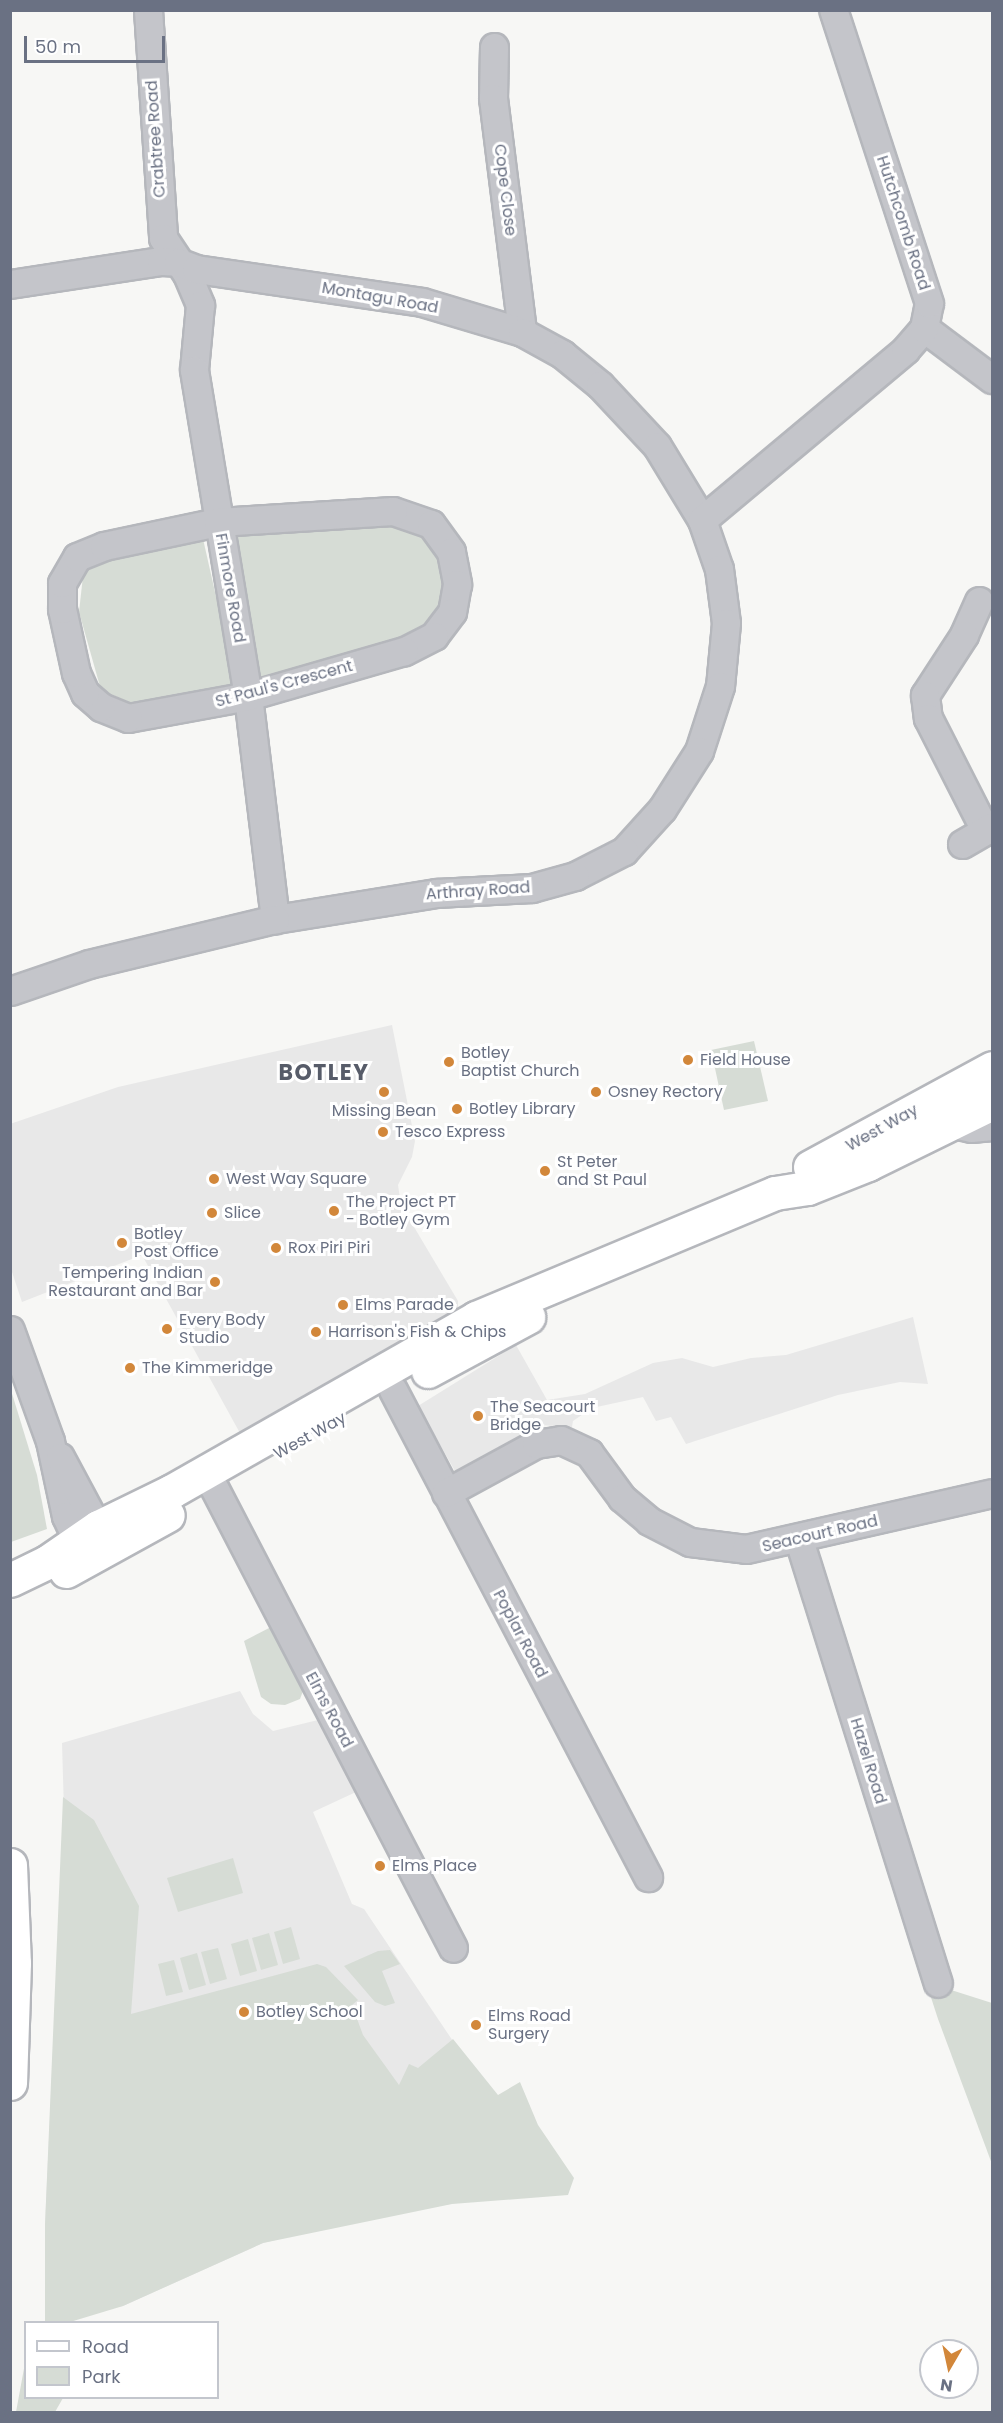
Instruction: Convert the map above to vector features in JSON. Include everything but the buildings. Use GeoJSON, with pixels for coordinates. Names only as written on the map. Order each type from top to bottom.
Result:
{"type":"FeatureCollection","features":[{"type":"Feature","properties":{"kind":"main road","name":"West Way"},"geometry":{"type":"LineString","coordinates":[[775,1193],[799,1173],[993,1068]]}},
{"type":"Feature","properties":{"kind":"main road","name":"West Way"},"geometry":{"type":"LineString","coordinates":[[211,1480],[476,1318],[605,1267],[775,1193],[808,1188],[954,1124],[993,1103]]}},
{"type":"Feature","properties":{"kind":"main road","name":"West Way"},"geometry":{"type":"LineString","coordinates":[[10,1596],[93,1544],[211,1480],[393,1390],[544,1308],[605,1267]]}},
{"type":"Feature","properties":{"kind":"main road","name":"West Way"},"geometry":{"type":"LineString","coordinates":[[10,1580],[93,1544]]}},
{"type":"Feature","properties":{"kind":"main road"},"geometry":{"type":"LineString","coordinates":[[10,1865],[14,1940],[10,2083]]}},
{"type":"Feature","properties":{"kind":"street","name":"Crabtree Road"},"geometry":{"type":"LineString","coordinates":[[148,10],[163,238],[178,262]]}},
{"type":"Feature","properties":{"kind":"street","name":"Hutchcomb Road"},"geometry":{"type":"LineString","coordinates":[[833,10],[929,303],[924,328]]}},
{"type":"Feature","properties":{"kind":"street","name":"Cope Close"},"geometry":{"type":"LineString","coordinates":[[494,47],[494,98],[522,332]]}},
{"type":"Feature","properties":{"kind":"street","name":"Montagu Road"},"geometry":{"type":"LineString","coordinates":[[10,284],[161,261],[178,262],[196,269],[422,302],[522,332],[562,354],[600,385],[657,446],[702,520]]}},
{"type":"Feature","properties":{"kind":"street","name":"Finmore Road"},"geometry":{"type":"LineString","coordinates":[[178,262],[200,305],[194,370],[248,696],[275,919]]}},
{"type":"Feature","properties":{"kind":"street"},"geometry":{"type":"LineString","coordinates":[[702,520],[905,350],[924,328],[993,379]]}},
{"type":"Feature","properties":{"kind":"street","name":"St Paul's Crescent"},"geometry":{"type":"LineString","coordinates":[[393,511],[431,524],[451,552],[457,584],[452,612],[434,636],[404,651],[248,696],[128,718],[101,707],[85,693],[75,673],[62,609],[62,583],[77,557],[104,546],[218,522],[393,511]]}},
{"type":"Feature","properties":{"kind":"street","name":"Arthray Road"},"geometry":{"type":"LineString","coordinates":[[10,991],[89,964],[275,919],[436,893],[532,888],[575,876],[624,850],[662,809],[699,751],[720,686],[726,623],[719,569],[702,520]]}},
{"type":"Feature","properties":{"kind":"street"},"geometry":{"type":"LineString","coordinates":[[962,844],[989,829],[928,718],[925,695],[964,635],[979,602]]}},
{"type":"Feature","properties":{"kind":"street","name":"West Way"},"geometry":{"type":"LineString","coordinates":[[954,1124],[971,1128],[993,1126]]}},
{"type":"Feature","properties":{"kind":"street"},"geometry":{"type":"LineString","coordinates":[[10,1330],[50,1441],[66,1516],[93,1544]]}},
{"type":"Feature","properties":{"kind":"street","name":"Poplar Road"},"geometry":{"type":"LineString","coordinates":[[393,1390],[648,1877]]}},
{"type":"Feature","properties":{"kind":"street","name":"Seacourt Road"},"geometry":{"type":"LineString","coordinates":[[446,1493],[536,1444],[561,1440],[588,1453],[622,1498],[650,1521],[690,1542],[746,1549],[799,1540],[993,1493]]}},
{"type":"Feature","properties":{"kind":"street","name":"Elms Road"},"geometry":{"type":"LineString","coordinates":[[211,1480],[453,1948]]}},
{"type":"Feature","properties":{"kind":"street","name":"Hazel Road"},"geometry":{"type":"LineString","coordinates":[[799,1540],[938,1983]]}},
{"type":"Feature","properties":{"kind":"shaded area"},"geometry":{"type":"Polygon","coordinates":[[[392,1025],[415,1141],[412,1157],[398,1185],[401,1205],[458,1301],[458,1311],[241,1435],[142,1255],[22,1302],[11,1269],[10,1124],[118,1087],[392,1025]]]}},
{"type":"Feature","properties":{"kind":"shaded area"},"geometry":{"type":"Polygon","coordinates":[[[913,1317],[928,1384],[900,1382],[838,1395],[686,1444],[671,1417],[656,1421],[643,1397],[592,1408],[573,1421],[572,1427],[540,1425],[455,1471],[418,1406],[516,1345],[547,1400],[585,1394],[653,1363],[682,1358],[713,1367],[751,1358],[786,1355],[913,1317]]]}},
{"type":"Feature","properties":{"kind":"shaded area","name":"Botley School"},"geometry":{"type":"Polygon","coordinates":[[[240,1691],[253,1714],[273,1731],[318,1720],[356,1792],[313,1812],[352,1904],[364,1909],[463,2056],[570,2182],[336,2225],[263,2243],[123,2306],[45,2321],[45,2225],[64,1811],[62,1743],[240,1691]]]}},
{"type":"Feature","properties":{"kind":"green space"},"geometry":{"type":"Polygon","coordinates":[[[396,514],[440,546],[453,586],[437,629],[259,681],[246,612],[237,528],[396,514]]]}},
{"type":"Feature","properties":{"kind":"green space"},"geometry":{"type":"Polygon","coordinates":[[[201,530],[236,685],[145,709],[101,690],[79,612],[84,567],[201,530]]]}},
{"type":"Feature","properties":{"kind":"green space"},"geometry":{"type":"Polygon","coordinates":[[[754,1041],[768,1101],[724,1110],[711,1050],[754,1041]]]}},
{"type":"Feature","properties":{"kind":"green space"},"geometry":{"type":"Polygon","coordinates":[[[10,1387],[37,1475],[47,1529],[11,1542],[10,1387]]]}},
{"type":"Feature","properties":{"kind":"green space"},"geometry":{"type":"Polygon","coordinates":[[[271,1627],[303,1691],[300,1699],[285,1705],[271,1704],[261,1697],[244,1641],[271,1627]]]}},
{"type":"Feature","properties":{"kind":"green space","name":"Botley School"},"geometry":{"type":"Polygon","coordinates":[[[63,1797],[94,1820],[139,1906],[131,2014],[317,1964],[326,1967],[358,2000],[352,2005],[363,2035],[399,2085],[409,2064],[418,2068],[453,2039],[498,2095],[520,2082],[538,2125],[574,2178],[568,2195],[452,2204],[263,2243],[123,2306],[73,2321],[45,2321],[45,2225],[63,1797]]]}},
{"type":"Feature","properties":{"kind":"green space"},"geometry":{"type":"Polygon","coordinates":[[[233,1858],[243,1893],[178,1912],[167,1878],[233,1858]]]}},
{"type":"Feature","properties":{"kind":"green space"},"geometry":{"type":"Polygon","coordinates":[[[291,1927],[300,1959],[283,1964],[274,1932],[291,1927]]]}},
{"type":"Feature","properties":{"kind":"green space"},"geometry":{"type":"Polygon","coordinates":[[[269,1933],[278,1965],[261,1970],[252,1938],[269,1933]]]}},
{"type":"Feature","properties":{"kind":"green space"},"geometry":{"type":"Polygon","coordinates":[[[248,1939],[257,1971],[240,1976],[231,1944],[248,1939]]]}},
{"type":"Feature","properties":{"kind":"green space"},"geometry":{"type":"Polygon","coordinates":[[[218,1948],[227,1979],[210,1984],[201,1952],[218,1948]]]}},
{"type":"Feature","properties":{"kind":"green space"},"geometry":{"type":"Polygon","coordinates":[[[390,1950],[400,1964],[382,1971],[395,2003],[385,2006],[375,2002],[344,1966],[378,1951],[390,1950]]]}},
{"type":"Feature","properties":{"kind":"green space"},"geometry":{"type":"Polygon","coordinates":[[[197,1953],[206,1985],[189,1990],[180,1958],[197,1953]]]}},
{"type":"Feature","properties":{"kind":"green space"},"geometry":{"type":"Polygon","coordinates":[[[174,1960],[183,1992],[166,1996],[158,1964],[174,1960]]]}},
{"type":"Feature","properties":{"kind":"green space"},"geometry":{"type":"Polygon","coordinates":[[[926,1982],[992,2003],[992,2164],[938,2019],[926,1982]]]}},
{"type":"Feature","properties":{"kind":"green space"},"geometry":{"type":"Polygon","coordinates":[[[24,2368],[24,2399],[62,2399],[55,2412],[16,2412],[24,2368]]]}},
{"type":"Feature","properties":{"kind":"place","name":"Field House"},"geometry":{"type":"Point","coordinates":[688,1060]}},
{"type":"Feature","properties":{"kind":"place","name":"Botley Baptist Church"},"geometry":{"type":"Point","coordinates":[449,1062]}},
{"type":"Feature","properties":{"kind":"place","name":"Missing Bean"},"geometry":{"type":"Point","coordinates":[384,1092]}},
{"type":"Feature","properties":{"kind":"place","name":"Osney Rectory"},"geometry":{"type":"Point","coordinates":[596,1092]}},
{"type":"Feature","properties":{"kind":"place","name":"Botley Library"},"geometry":{"type":"Point","coordinates":[457,1109]}},
{"type":"Feature","properties":{"kind":"place","name":"Tesco Express"},"geometry":{"type":"Point","coordinates":[383,1132]}},
{"type":"Feature","properties":{"kind":"place","name":"St Peter and St Paul"},"geometry":{"type":"Point","coordinates":[545,1171]}},
{"type":"Feature","properties":{"kind":"place","name":"West Way Square"},"geometry":{"type":"Point","coordinates":[214,1179]}},
{"type":"Feature","properties":{"kind":"place","name":"The Project PT - Botley Gym"},"geometry":{"type":"Point","coordinates":[334,1211]}},
{"type":"Feature","properties":{"kind":"place","name":"Slice"},"geometry":{"type":"Point","coordinates":[212,1213]}},
{"type":"Feature","properties":{"kind":"place","name":"Botley Post Office"},"geometry":{"type":"Point","coordinates":[122,1243]}},
{"type":"Feature","properties":{"kind":"place","name":"Rox Piri Piri"},"geometry":{"type":"Point","coordinates":[276,1248]}},
{"type":"Feature","properties":{"kind":"place","name":"Tempering Indian Restaurant and Bar"},"geometry":{"type":"Point","coordinates":[215,1282]}},
{"type":"Feature","properties":{"kind":"place","name":"Elms Parade"},"geometry":{"type":"Point","coordinates":[343,1305]}},
{"type":"Feature","properties":{"kind":"place","name":"Every Body Studio"},"geometry":{"type":"Point","coordinates":[167,1329]}},
{"type":"Feature","properties":{"kind":"place","name":"Harrison's Fish & Chips"},"geometry":{"type":"Point","coordinates":[316,1332]}},
{"type":"Feature","properties":{"kind":"place","name":"The Kimmeridge"},"geometry":{"type":"Point","coordinates":[130,1368]}},
{"type":"Feature","properties":{"kind":"place","name":"The Seacourt Bridge"},"geometry":{"type":"Point","coordinates":[478,1416]}},
{"type":"Feature","properties":{"kind":"place","name":"Elms Place"},"geometry":{"type":"Point","coordinates":[380,1866]}},
{"type":"Feature","properties":{"kind":"place","name":"Botley School"},"geometry":{"type":"Point","coordinates":[244,2012]}},
{"type":"Feature","properties":{"kind":"place","name":"Elms Road Surgery"},"geometry":{"type":"Point","coordinates":[476,2025]}},
{"type":"Feature","properties":{"kind":"district","name":"BOTLEY"},"geometry":{"type":"Point","coordinates":[324,1073]}}]}
